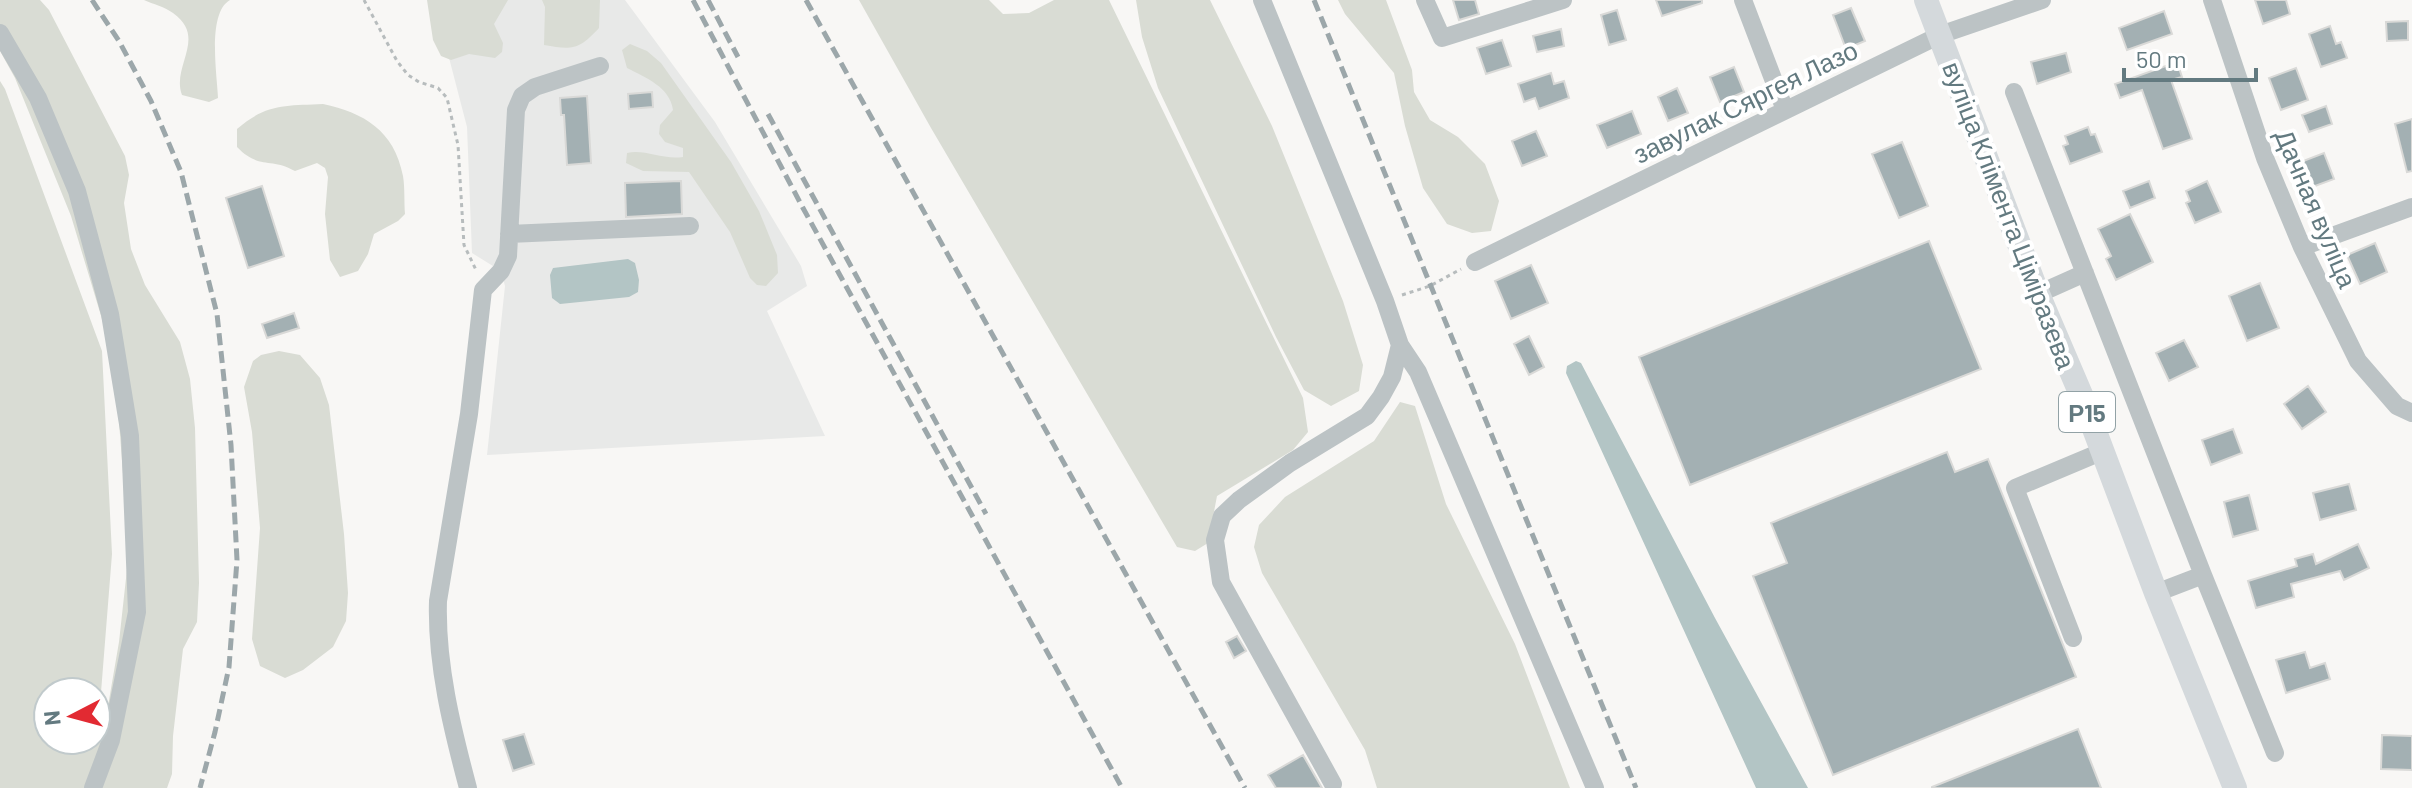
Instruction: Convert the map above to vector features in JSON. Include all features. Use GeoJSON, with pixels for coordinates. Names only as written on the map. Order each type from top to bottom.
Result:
{"type":"FeatureCollection","features":[{"type":"Feature","properties":{"kind":"main road","name":"вуліца Клімента Ціміразева"},"geometry":{"type":"LineString","coordinates":[[1926,0],[2038,294],[2082,397],[2156,593],[2235,788]]}},
{"type":"Feature","properties":{"kind":"street"},"geometry":{"type":"LineString","coordinates":[[1262,0],[1385,301],[1400,345],[1418,372],[1595,788]]}},
{"type":"Feature","properties":{"kind":"street"},"geometry":{"type":"LineString","coordinates":[[1425,0],[1442,38],[1563,0]]}},
{"type":"Feature","properties":{"kind":"street"},"geometry":{"type":"LineString","coordinates":[[1743,0],[1785,110]]}},
{"type":"Feature","properties":{"kind":"street","name":"завулак Сяргея Лазо"},"geometry":{"type":"LineString","coordinates":[[1475,262],[1940,35],[2042,0]]}},
{"type":"Feature","properties":{"kind":"street","name":"Дачная вуліца"},"geometry":{"type":"LineString","coordinates":[[2212,0],[2265,158],[2302,247],[2358,361],[2397,406],[2412,413]]}},
{"type":"Feature","properties":{"kind":"street"},"geometry":{"type":"LineString","coordinates":[[0,33],[38,98],[77,191],[110,314],[130,436],[137,612],[111,740],[93,788]]}},
{"type":"Feature","properties":{"kind":"street"},"geometry":{"type":"LineString","coordinates":[[468,788],[439,648],[438,601],[469,414],[483,290],[501,271],[508,256],[516,110],[522,96],[535,87],[600,66]]}},
{"type":"Feature","properties":{"kind":"street"},"geometry":{"type":"LineString","coordinates":[[2014,92],[2275,753]]}},
{"type":"Feature","properties":{"kind":"street"},"geometry":{"type":"LineString","coordinates":[[2302,247],[2412,207]]}},
{"type":"Feature","properties":{"kind":"street"},"geometry":{"type":"LineString","coordinates":[[509,234],[690,226]]}},
{"type":"Feature","properties":{"kind":"street"},"geometry":{"type":"LineString","coordinates":[[2038,294],[2085,273]]}},
{"type":"Feature","properties":{"kind":"street"},"geometry":{"type":"LineString","coordinates":[[1333,784],[1221,582],[1215,540],[1222,516],[1239,500],[1290,463],[1367,416],[1392,377],[1400,345]]}},
{"type":"Feature","properties":{"kind":"street"},"geometry":{"type":"LineString","coordinates":[[2073,638],[2015,488],[2101,452]]}},
{"type":"Feature","properties":{"kind":"street"},"geometry":{"type":"LineString","coordinates":[[2156,593],[2203,575]]}},
{"type":"Feature","properties":{"kind":"path"},"geometry":{"type":"LineString","coordinates":[[364,0],[397,61],[408,75],[438,88],[447,98],[458,145],[464,245],[483,290]]}},
{"type":"Feature","properties":{"kind":"path"},"geometry":{"type":"LineString","coordinates":[[1385,301],[1430,286],[1475,262]]}},
{"type":"Feature","properties":{"kind":"shaded area"},"geometry":{"type":"Polygon","coordinates":[[[0,0],[40,0],[49,10],[125,156],[129,175],[124,203],[131,249],[145,285],[180,342],[190,379],[195,428],[199,583],[197,622],[183,649],[172,774],[167,788],[0,788],[0,81],[102,351],[112,554],[102,676],[32,676],[32,756],[112,756],[112,683],[129,551],[119,422],[108,339],[71,216],[15,78],[0,51],[0,0]]]}},
{"type":"Feature","properties":{"kind":"shaded area"},"geometry":{"type":"Polygon","coordinates":[[[144,0],[230,0],[218,17],[216,30],[218,98],[209,102],[182,95],[181,73],[188,32],[173,13],[144,0]]]}},
{"type":"Feature","properties":{"kind":"shaded area"},"geometry":{"type":"Polygon","coordinates":[[[427,0],[508,0],[494,24],[503,43],[502,52],[495,58],[469,54],[451,60],[441,56],[433,40],[427,0]]]}},
{"type":"Feature","properties":{"kind":"shaded area"},"geometry":{"type":"Polygon","coordinates":[[[434,0],[625,0],[715,122],[801,266],[807,286],[767,311],[825,436],[487,455],[505,286],[501,271],[472,253],[467,127],[434,0]]]}},
{"type":"Feature","properties":{"kind":"shaded area"},"geometry":{"type":"Polygon","coordinates":[[[542,0],[600,0],[599,28],[586,41],[574,47],[544,45],[545,7],[542,0]]]}},
{"type":"Feature","properties":{"kind":"shaded area"},"geometry":{"type":"Polygon","coordinates":[[[859,0],[989,0],[1003,14],[1029,13],[1054,0],[1109,0],[1303,398],[1308,432],[1293,450],[1217,496],[1208,543],[1195,551],[1177,547],[859,0]]]}},
{"type":"Feature","properties":{"kind":"shaded area"},"geometry":{"type":"Polygon","coordinates":[[[1136,0],[1210,0],[1272,126],[1343,301],[1363,365],[1359,391],[1331,406],[1304,390],[1276,337],[1158,88],[1142,37],[1136,0]]]}},
{"type":"Feature","properties":{"kind":"shaded area"},"geometry":{"type":"Polygon","coordinates":[[[1338,0],[1386,0],[1412,70],[1414,92],[1430,120],[1458,137],[1485,164],[1499,201],[1491,231],[1472,233],[1447,224],[1423,188],[1394,73],[1345,14],[1338,0]]]}},
{"type":"Feature","properties":{"kind":"shaded area"},"geometry":{"type":"Polygon","coordinates":[[[630,44],[647,51],[661,63],[731,162],[759,211],[777,255],[778,273],[766,286],[757,285],[750,278],[730,232],[689,172],[643,171],[626,163],[627,153],[634,152],[683,157],[683,148],[665,142],[659,134],[660,125],[673,110],[667,95],[656,84],[627,68],[622,50],[630,44]]]}},
{"type":"Feature","properties":{"kind":"shaded area"},"geometry":{"type":"Polygon","coordinates":[[[323,104],[364,119],[385,135],[399,160],[404,181],[405,214],[374,234],[368,254],[358,271],[340,277],[330,260],[325,214],[328,177],[325,168],[317,163],[295,171],[259,161],[237,147],[237,129],[258,114],[277,108],[323,104]]]}},
{"type":"Feature","properties":{"kind":"shaded area"},"geometry":{"type":"Polygon","coordinates":[[[628,259],[635,263],[639,280],[638,292],[629,297],[560,304],[552,298],[550,275],[553,268],[628,259]]]}},
{"type":"Feature","properties":{"kind":"shaded area"},"geometry":{"type":"Polygon","coordinates":[[[279,351],[300,355],[320,378],[329,405],[348,593],[346,621],[333,647],[303,670],[285,678],[260,666],[252,639],[260,528],[252,432],[244,387],[253,361],[261,355],[279,351]]]}},
{"type":"Feature","properties":{"kind":"shaded area"},"geometry":{"type":"Polygon","coordinates":[[[1576,361],[1581,363],[1808,788],[1756,788],[1566,373],[1567,366],[1576,361]]]}},
{"type":"Feature","properties":{"kind":"shaded area"},"geometry":{"type":"Polygon","coordinates":[[[1400,402],[1415,406],[1446,504],[1515,644],[1570,788],[1377,788],[1365,750],[1262,573],[1254,547],[1259,525],[1285,497],[1374,441],[1400,402]]]}},
{"type":"Feature","properties":{"kind":"building"},"geometry":{"type":"Polygon","coordinates":[[[1453,0],[1475,0],[1479,14],[1459,20],[1453,0]]]}},
{"type":"Feature","properties":{"kind":"building"},"geometry":{"type":"Polygon","coordinates":[[[1656,0],[1702,0],[1702,3],[1662,16],[1656,0]]]}},
{"type":"Feature","properties":{"kind":"building"},"geometry":{"type":"Polygon","coordinates":[[[2255,0],[2286,0],[2290,14],[2263,24],[2255,0]]]}},
{"type":"Feature","properties":{"kind":"building"},"geometry":{"type":"Polygon","coordinates":[[[1851,8],[1865,41],[1846,49],[1833,15],[1851,8]]]}},
{"type":"Feature","properties":{"kind":"building"},"geometry":{"type":"Polygon","coordinates":[[[1617,10],[1626,40],[1609,45],[1601,15],[1617,10]]]}},
{"type":"Feature","properties":{"kind":"building"},"geometry":{"type":"Polygon","coordinates":[[[2164,11],[2172,34],[2127,50],[2119,28],[2164,11]]]}},
{"type":"Feature","properties":{"kind":"building"},"geometry":{"type":"Polygon","coordinates":[[[2408,21],[2408,40],[2387,41],[2386,22],[2408,21]]]}},
{"type":"Feature","properties":{"kind":"building"},"geometry":{"type":"Polygon","coordinates":[[[2330,26],[2336,44],[2341,42],[2347,58],[2321,67],[2309,34],[2330,26]]]}},
{"type":"Feature","properties":{"kind":"building"},"geometry":{"type":"Polygon","coordinates":[[[1561,29],[1564,46],[1537,52],[1533,36],[1561,29]]]}},
{"type":"Feature","properties":{"kind":"building"},"geometry":{"type":"Polygon","coordinates":[[[1502,40],[1511,66],[1486,74],[1477,48],[1502,40]]]}},
{"type":"Feature","properties":{"kind":"building"},"geometry":{"type":"Polygon","coordinates":[[[2066,53],[2071,72],[2037,84],[2031,62],[2066,53]]]}},
{"type":"Feature","properties":{"kind":"building"},"geometry":{"type":"Polygon","coordinates":[[[2177,62],[2182,77],[2171,80],[2192,139],[2163,149],[2142,90],[2120,98],[2115,84],[2177,62]]]}},
{"type":"Feature","properties":{"kind":"building"},"geometry":{"type":"Polygon","coordinates":[[[1734,67],[1744,92],[1720,102],[1710,77],[1734,67]]]}},
{"type":"Feature","properties":{"kind":"building"},"geometry":{"type":"Polygon","coordinates":[[[2296,68],[2308,100],[2281,110],[2269,78],[2296,68]]]}},
{"type":"Feature","properties":{"kind":"building"},"geometry":{"type":"Polygon","coordinates":[[[1551,73],[1554,84],[1564,81],[1569,98],[1539,109],[1535,98],[1524,102],[1518,84],[1551,73]]]}},
{"type":"Feature","properties":{"kind":"building"},"geometry":{"type":"Polygon","coordinates":[[[1677,88],[1688,113],[1668,121],[1658,97],[1677,88]]]}},
{"type":"Feature","properties":{"kind":"building"},"geometry":{"type":"Polygon","coordinates":[[[652,92],[653,107],[629,109],[628,94],[652,92]]]}},
{"type":"Feature","properties":{"kind":"building"},"geometry":{"type":"Polygon","coordinates":[[[587,96],[591,163],[567,165],[560,98],[587,96]]]}},
{"type":"Feature","properties":{"kind":"building"},"geometry":{"type":"Polygon","coordinates":[[[2326,106],[2332,124],[2309,132],[2302,115],[2326,106]]]}},
{"type":"Feature","properties":{"kind":"building"},"geometry":{"type":"Polygon","coordinates":[[[1632,111],[1641,134],[1607,148],[1597,125],[1632,111]]]}},
{"type":"Feature","properties":{"kind":"building"},"geometry":{"type":"Polygon","coordinates":[[[2412,119],[2412,171],[2407,172],[2395,124],[2412,119]]]}},
{"type":"Feature","properties":{"kind":"building"},"geometry":{"type":"Polygon","coordinates":[[[2088,127],[2091,135],[2095,134],[2102,152],[2070,164],[2063,146],[2068,144],[2065,136],[2088,127]]]}},
{"type":"Feature","properties":{"kind":"building"},"geometry":{"type":"Polygon","coordinates":[[[1536,131],[1547,156],[1522,166],[1512,141],[1536,131]]]}},
{"type":"Feature","properties":{"kind":"building"},"geometry":{"type":"Polygon","coordinates":[[[1902,142],[1928,206],[1899,218],[1872,154],[1902,142]]]}},
{"type":"Feature","properties":{"kind":"building"},"geometry":{"type":"Polygon","coordinates":[[[2324,153],[2334,179],[2307,189],[2298,163],[2324,153]]]}},
{"type":"Feature","properties":{"kind":"building"},"geometry":{"type":"Polygon","coordinates":[[[681,181],[682,214],[626,217],[625,183],[681,181]]]}},
{"type":"Feature","properties":{"kind":"building"},"geometry":{"type":"Polygon","coordinates":[[[2149,181],[2155,198],[2130,208],[2123,191],[2149,181]]]}},
{"type":"Feature","properties":{"kind":"building"},"geometry":{"type":"Polygon","coordinates":[[[2207,181],[2221,212],[2195,223],[2186,203],[2190,201],[2186,191],[2207,181]]]}},
{"type":"Feature","properties":{"kind":"building"},"geometry":{"type":"Polygon","coordinates":[[[262,186],[284,256],[248,268],[226,198],[262,186]]]}},
{"type":"Feature","properties":{"kind":"building"},"geometry":{"type":"Polygon","coordinates":[[[2130,214],[2153,262],[2116,280],[2106,259],[2111,256],[2098,229],[2130,214]]]}},
{"type":"Feature","properties":{"kind":"building"},"geometry":{"type":"Polygon","coordinates":[[[1929,241],[1981,369],[1690,485],[1639,357],[1929,241]]]}},
{"type":"Feature","properties":{"kind":"building"},"geometry":{"type":"Polygon","coordinates":[[[2375,243],[2387,272],[2360,284],[2347,255],[2375,243]]]}},
{"type":"Feature","properties":{"kind":"building"},"geometry":{"type":"Polygon","coordinates":[[[1531,265],[1548,303],[1511,319],[1495,281],[1531,265]]]}},
{"type":"Feature","properties":{"kind":"building"},"geometry":{"type":"Polygon","coordinates":[[[2260,283],[2279,328],[2247,341],[2229,296],[2260,283]]]}},
{"type":"Feature","properties":{"kind":"building"},"geometry":{"type":"Polygon","coordinates":[[[294,313],[299,328],[267,338],[262,324],[294,313]]]}},
{"type":"Feature","properties":{"kind":"building"},"geometry":{"type":"Polygon","coordinates":[[[1529,336],[1544,367],[1529,375],[1514,344],[1529,336]]]}},
{"type":"Feature","properties":{"kind":"building"},"geometry":{"type":"Polygon","coordinates":[[[2184,340],[2198,367],[2169,381],[2156,353],[2184,340]]]}},
{"type":"Feature","properties":{"kind":"building"},"geometry":{"type":"Polygon","coordinates":[[[2308,386],[2326,412],[2302,429],[2284,404],[2308,386]]]}},
{"type":"Feature","properties":{"kind":"building"},"geometry":{"type":"Polygon","coordinates":[[[2233,429],[2242,453],[2211,465],[2202,440],[2233,429]]]}},
{"type":"Feature","properties":{"kind":"building"},"geometry":{"type":"Polygon","coordinates":[[[1947,452],[1955,472],[1988,459],[2076,677],[1833,775],[1753,576],[1787,563],[1771,523],[1947,452]]]}},
{"type":"Feature","properties":{"kind":"building"},"geometry":{"type":"Polygon","coordinates":[[[2349,484],[2356,510],[2320,520],[2313,493],[2349,484]]]}},
{"type":"Feature","properties":{"kind":"building"},"geometry":{"type":"Polygon","coordinates":[[[2249,495],[2258,530],[2233,537],[2224,502],[2249,495]]]}},
{"type":"Feature","properties":{"kind":"building"},"geometry":{"type":"Polygon","coordinates":[[[2358,544],[2369,568],[2344,580],[2340,571],[2291,584],[2294,597],[2256,608],[2248,581],[2297,566],[2295,559],[2313,554],[2316,564],[2358,544]]]}},
{"type":"Feature","properties":{"kind":"building"},"geometry":{"type":"Polygon","coordinates":[[[1237,636],[1246,651],[1234,658],[1226,642],[1237,636]]]}},
{"type":"Feature","properties":{"kind":"building"},"geometry":{"type":"Polygon","coordinates":[[[2305,652],[2310,668],[2325,663],[2330,679],[2286,693],[2276,660],[2305,652]]]}},
{"type":"Feature","properties":{"kind":"building"},"geometry":{"type":"Polygon","coordinates":[[[2078,729],[2101,788],[1932,788],[1932,787],[2078,729]]]}},
{"type":"Feature","properties":{"kind":"building"},"geometry":{"type":"Polygon","coordinates":[[[524,734],[534,764],[513,771],[503,740],[524,734]]]}},
{"type":"Feature","properties":{"kind":"building"},"geometry":{"type":"Polygon","coordinates":[[[2382,735],[2412,736],[2412,770],[2381,769],[2382,735]]]}},
{"type":"Feature","properties":{"kind":"building"},"geometry":{"type":"Polygon","coordinates":[[[1303,755],[1322,788],[1276,788],[1268,775],[1303,755]]]}},
{"type":"Feature","properties":{"kind":"railway"},"geometry":{"type":"LineString","coordinates":[[92,0],[119,41],[151,101],[181,172],[217,314],[231,445],[237,560],[229,667],[200,788]]}},
{"type":"Feature","properties":{"kind":"railway"},"geometry":{"type":"LineString","coordinates":[[693,0],[803,208],[1122,788]]}},
{"type":"Feature","properties":{"kind":"railway"},"geometry":{"type":"LineString","coordinates":[[708,0],[738,57]]}},
{"type":"Feature","properties":{"kind":"railway"},"geometry":{"type":"LineString","coordinates":[[806,0],[1245,788]]}},
{"type":"Feature","properties":{"kind":"railway"},"geometry":{"type":"LineString","coordinates":[[1314,0],[1636,788]]}},
{"type":"Feature","properties":{"kind":"railway"},"geometry":{"type":"LineString","coordinates":[[768,114],[986,514]]}}]}
